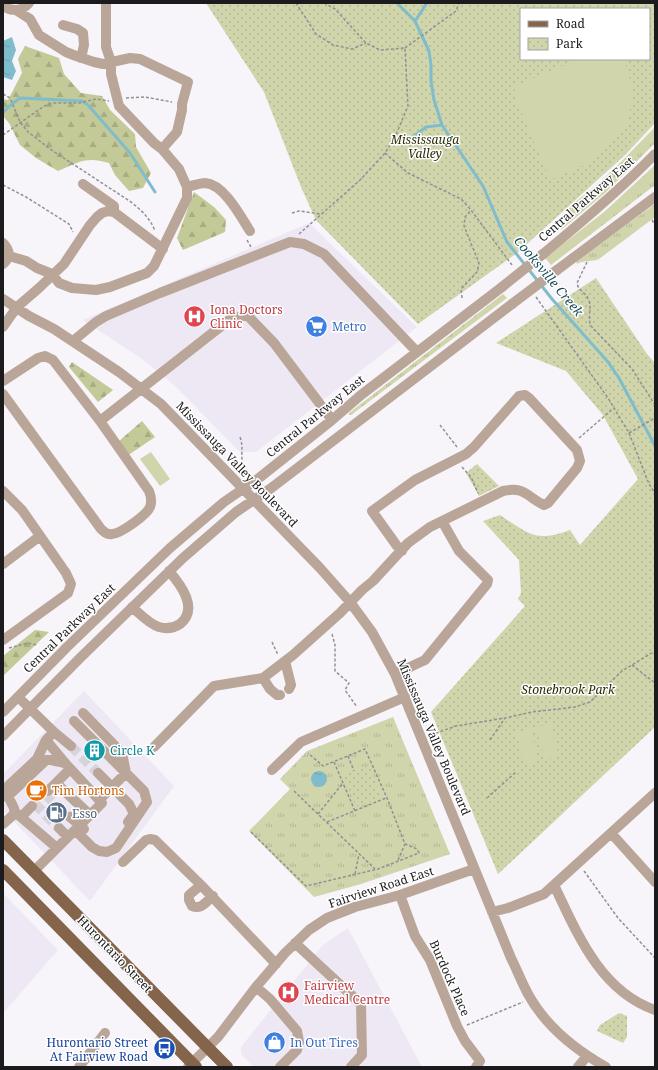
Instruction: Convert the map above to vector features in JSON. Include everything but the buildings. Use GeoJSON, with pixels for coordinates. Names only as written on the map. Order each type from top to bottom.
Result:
{"type":"FeatureCollection","features":[{"type":"Feature","properties":{"kind":"main road","name":"Hurontario Street"},"geometry":{"type":"LineString","coordinates":[[3,840],[227,1067]]}},
{"type":"Feature","properties":{"kind":"main road","name":"Hurontario Street"},"geometry":{"type":"LineString","coordinates":[[3,870],[192,1065]]}},
{"type":"Feature","properties":{"kind":"street"},"geometry":{"type":"LineString","coordinates":[[3,6],[10,10],[16,10],[29,3]]}},
{"type":"Feature","properties":{"kind":"street"},"geometry":{"type":"LineString","coordinates":[[3,243],[7,247],[6,260],[26,261],[37,268],[52,274],[59,283],[72,288],[96,290],[110,287],[147,273],[154,266],[187,198],[187,187],[179,169],[162,149],[154,144],[119,106],[111,74],[111,62],[106,47],[106,3]]}},
{"type":"Feature","properties":{"kind":"street"},"geometry":{"type":"LineString","coordinates":[[16,10],[30,19],[39,35],[66,52],[103,64],[130,58],[140,59],[188,82],[177,132],[162,149]]}},
{"type":"Feature","properties":{"kind":"street"},"geometry":{"type":"LineString","coordinates":[[64,25],[78,29],[83,33],[84,45],[81,58]]}},
{"type":"Feature","properties":{"kind":"street","name":"Central Parkway East"},"geometry":{"type":"LineString","coordinates":[[3,712],[67,647],[170,548],[224,502],[259,478],[361,395],[543,254],[599,208],[634,176],[655,154]]}},
{"type":"Feature","properties":{"kind":"street"},"geometry":{"type":"LineString","coordinates":[[634,176],[655,159]]}},
{"type":"Feature","properties":{"kind":"street"},"geometry":{"type":"LineString","coordinates":[[187,187],[206,183],[217,187],[224,192],[248,235]]}},
{"type":"Feature","properties":{"kind":"street"},"geometry":{"type":"LineString","coordinates":[[83,184],[114,206],[114,212]]}},
{"type":"Feature","properties":{"kind":"street"},"geometry":{"type":"LineString","coordinates":[[3,736],[169,571],[236,512],[655,197]]}},
{"type":"Feature","properties":{"kind":"street"},"geometry":{"type":"LineString","coordinates":[[3,327],[17,306],[39,288],[64,264],[90,225],[102,213],[108,211],[114,212],[163,248]]}},
{"type":"Feature","properties":{"kind":"street"},"geometry":{"type":"LineString","coordinates":[[73,341],[96,322],[106,316],[290,242],[304,244],[324,254],[417,352]]}},
{"type":"Feature","properties":{"kind":"street","name":"Mississauga Valley Boulevard"},"geometry":{"type":"LineString","coordinates":[[3,299],[17,306],[29,316],[73,341],[119,372],[161,404],[320,568],[350,602],[372,632],[395,674],[474,869],[511,958],[528,994],[538,1010],[569,1043],[606,1067]]}},
{"type":"Feature","properties":{"kind":"street"},"geometry":{"type":"LineString","coordinates":[[100,421],[228,320],[242,316],[248,316],[274,343],[332,420]]}},
{"type":"Feature","properties":{"kind":"street"},"geometry":{"type":"LineString","coordinates":[[3,381],[38,358],[45,356],[52,360],[100,421],[149,491],[151,506],[146,513],[119,532],[111,534],[105,533],[100,529],[3,394]]}},
{"type":"Feature","properties":{"kind":"street"},"geometry":{"type":"LineString","coordinates":[[154,747],[203,699],[214,686],[264,678],[284,662],[340,613],[402,551],[408,543],[420,533],[503,491],[512,489],[523,492],[544,505],[548,503],[577,468],[580,461],[577,450],[525,395],[519,396],[474,447],[459,457],[415,480],[372,511],[402,551]]}},
{"type":"Feature","properties":{"kind":"street"},"geometry":{"type":"LineString","coordinates":[[3,491],[22,510],[66,573],[71,584],[68,593],[3,640]]}},
{"type":"Feature","properties":{"kind":"street"},"geometry":{"type":"LineString","coordinates":[[395,674],[426,660],[487,584],[488,580],[459,551],[442,521]]}},
{"type":"Feature","properties":{"kind":"street"},"geometry":{"type":"LineString","coordinates":[[3,564],[40,536]]}},
{"type":"Feature","properties":{"kind":"street"},"geometry":{"type":"LineString","coordinates":[[132,607],[144,618],[158,627],[166,629],[177,626],[185,620],[188,614],[188,602],[181,585],[169,571]]}},
{"type":"Feature","properties":{"kind":"street"},"geometry":{"type":"LineString","coordinates":[[264,678],[270,689],[277,695],[285,692],[291,684],[284,662]]}},
{"type":"Feature","properties":{"kind":"street"},"geometry":{"type":"LineString","coordinates":[[18,697],[54,732],[71,746]]}},
{"type":"Feature","properties":{"kind":"street"},"geometry":{"type":"LineString","coordinates":[[272,770],[301,742],[405,697]]}},
{"type":"Feature","properties":{"kind":"street"},"geometry":{"type":"LineString","coordinates":[[83,713],[122,753],[126,773]]}},
{"type":"Feature","properties":{"kind":"street"},"geometry":{"type":"LineString","coordinates":[[70,817],[74,831],[92,847],[99,851],[107,852],[116,848],[147,802],[144,791],[74,721]]}},
{"type":"Feature","properties":{"kind":"street"},"geometry":{"type":"LineString","coordinates":[[54,732],[46,740],[37,759],[6,788],[7,797],[18,814],[57,848]]}},
{"type":"Feature","properties":{"kind":"street"},"geometry":{"type":"LineString","coordinates":[[34,871],[102,803],[67,766],[46,740]]}},
{"type":"Feature","properties":{"kind":"street"},"geometry":{"type":"LineString","coordinates":[[7,797],[46,760],[51,760],[67,766]]}},
{"type":"Feature","properties":{"kind":"street"},"geometry":{"type":"LineString","coordinates":[[48,791],[56,783],[67,766]]}},
{"type":"Feature","properties":{"kind":"street"},"geometry":{"type":"LineString","coordinates":[[59,828],[74,831],[101,847],[107,847],[112,844],[134,814],[129,804],[98,773]]}},
{"type":"Feature","properties":{"kind":"street"},"geometry":{"type":"LineString","coordinates":[[99,800],[126,773]]}},
{"type":"Feature","properties":{"kind":"street"},"geometry":{"type":"LineString","coordinates":[[56,783],[90,815]]}},
{"type":"Feature","properties":{"kind":"street"},"geometry":{"type":"LineString","coordinates":[[492,912],[508,908],[544,894],[655,793]]}},
{"type":"Feature","properties":{"kind":"street"},"geometry":{"type":"LineString","coordinates":[[3,824],[12,816],[32,806]]}},
{"type":"Feature","properties":{"kind":"street"},"geometry":{"type":"LineString","coordinates":[[611,833],[655,882]]}},
{"type":"Feature","properties":{"kind":"street"},"geometry":{"type":"LineString","coordinates":[[123,862],[146,840],[153,839],[213,896],[276,964]]}},
{"type":"Feature","properties":{"kind":"street","name":"Fairview Road East"},"geometry":{"type":"LineString","coordinates":[[192,1065],[218,1037],[256,987],[295,943],[309,930],[327,918],[355,907],[400,895],[474,869]]}},
{"type":"Feature","properties":{"kind":"street"},"geometry":{"type":"LineString","coordinates":[[201,885],[189,895],[189,900],[192,906],[200,908],[213,896]]}},
{"type":"Feature","properties":{"kind":"street"},"geometry":{"type":"LineString","coordinates":[[554,885],[579,937],[589,954],[606,976],[624,994],[636,1002],[655,1010]]}},
{"type":"Feature","properties":{"kind":"street","name":"Burdock Place"},"geometry":{"type":"LineString","coordinates":[[400,895],[415,936],[430,960],[457,1026],[465,1041],[480,1061],[476,1067]]}},
{"type":"Feature","properties":{"kind":"street"},"geometry":{"type":"LineString","coordinates":[[295,943],[361,1004],[362,1055],[351,1067]]}},
{"type":"Feature","properties":{"kind":"street"},"geometry":{"type":"LineString","coordinates":[[256,987],[270,999],[297,1031],[299,1042],[297,1050],[280,1067]]}},
{"type":"Feature","properties":{"kind":"street"},"geometry":{"type":"LineString","coordinates":[[79,1067],[105,1033]]}},
{"type":"Feature","properties":{"kind":"street"},"geometry":{"type":"LineString","coordinates":[[578,1067],[587,1056]]}},
{"type":"Feature","properties":{"kind":"path"},"geometry":{"type":"LineString","coordinates":[[296,3],[316,34],[333,45],[352,49],[366,43]]}},
{"type":"Feature","properties":{"kind":"path"},"geometry":{"type":"LineString","coordinates":[[324,3],[335,8],[366,43],[380,50],[405,48],[456,11],[459,3]]}},
{"type":"Feature","properties":{"kind":"path"},"geometry":{"type":"LineString","coordinates":[[290,242],[360,180],[385,153],[395,137],[408,106],[405,48]]}},
{"type":"Feature","properties":{"kind":"path"},"geometry":{"type":"LineString","coordinates":[[3,94],[10,98],[14,110]]}},
{"type":"Feature","properties":{"kind":"path"},"geometry":{"type":"LineString","coordinates":[[3,135],[44,106],[53,103],[79,103],[96,100],[108,101],[145,97],[182,104]]}},
{"type":"Feature","properties":{"kind":"path"},"geometry":{"type":"LineString","coordinates":[[3,185],[26,197],[69,224],[73,230],[73,234]]}},
{"type":"Feature","properties":{"kind":"path"},"geometry":{"type":"LineString","coordinates":[[462,298],[461,289],[477,272],[479,263],[464,226],[465,217],[472,210]]}},
{"type":"Feature","properties":{"kind":"path"},"geometry":{"type":"LineString","coordinates":[[292,213],[299,211],[321,214]]}},
{"type":"Feature","properties":{"kind":"path"},"geometry":{"type":"LineString","coordinates":[[652,220],[655,225]]}},
{"type":"Feature","properties":{"kind":"path"},"geometry":{"type":"LineString","coordinates":[[248,235],[255,256]]}},
{"type":"Feature","properties":{"kind":"path"},"geometry":{"type":"LineString","coordinates":[[587,262],[577,283],[578,287],[590,302],[588,317],[591,326],[632,369],[655,404]]}},
{"type":"Feature","properties":{"kind":"path"},"geometry":{"type":"LineString","coordinates":[[572,444],[614,408]]}},
{"type":"Feature","properties":{"kind":"path"},"geometry":{"type":"LineString","coordinates":[[655,418],[629,433],[649,484],[655,493]]}},
{"type":"Feature","properties":{"kind":"path"},"geometry":{"type":"LineString","coordinates":[[440,425],[470,477],[482,502]]}},
{"type":"Feature","properties":{"kind":"path"},"geometry":{"type":"LineString","coordinates":[[240,437],[243,446],[243,463]]}},
{"type":"Feature","properties":{"kind":"path"},"geometry":{"type":"LineString","coordinates":[[331,630],[335,645],[335,672],[349,683],[345,690],[363,715]]}},
{"type":"Feature","properties":{"kind":"path"},"geometry":{"type":"LineString","coordinates":[[272,642],[275,651],[284,662]]}},
{"type":"Feature","properties":{"kind":"path"},"geometry":{"type":"LineString","coordinates":[[3,650],[28,644],[37,645]]}},
{"type":"Feature","properties":{"kind":"path"},"geometry":{"type":"LineString","coordinates":[[422,739],[456,726],[532,712],[575,707],[590,702],[622,671],[655,651]]}},
{"type":"Feature","properties":{"kind":"path"},"geometry":{"type":"LineString","coordinates":[[632,665],[655,683]]}},
{"type":"Feature","properties":{"kind":"path"},"geometry":{"type":"LineString","coordinates":[[490,740],[505,718]]}},
{"type":"Feature","properties":{"kind":"path"},"geometry":{"type":"LineString","coordinates":[[308,753],[323,766],[365,749],[387,798],[405,844],[398,860]]}},
{"type":"Feature","properties":{"kind":"path"},"geometry":{"type":"LineString","coordinates":[[348,756],[354,771]]}},
{"type":"Feature","properties":{"kind":"path"},"geometry":{"type":"LineString","coordinates":[[334,762],[355,811]]}},
{"type":"Feature","properties":{"kind":"path"},"geometry":{"type":"LineString","coordinates":[[487,798],[516,772]]}},
{"type":"Feature","properties":{"kind":"path"},"geometry":{"type":"LineString","coordinates":[[318,814],[342,783]]}},
{"type":"Feature","properties":{"kind":"path"},"geometry":{"type":"LineString","coordinates":[[294,790],[375,869]]}},
{"type":"Feature","properties":{"kind":"path"},"geometry":{"type":"LineString","coordinates":[[327,822],[387,798]]}},
{"type":"Feature","properties":{"kind":"path"},"geometry":{"type":"LineString","coordinates":[[251,832],[306,886],[375,869],[419,853],[417,848],[405,844]]}},
{"type":"Feature","properties":{"kind":"path"},"geometry":{"type":"LineString","coordinates":[[354,874],[360,854]]}},
{"type":"Feature","properties":{"kind":"path"},"geometry":{"type":"LineString","coordinates":[[578,863],[618,918],[655,958]]}},
{"type":"Feature","properties":{"kind":"path"},"geometry":{"type":"LineString","coordinates":[[465,1026],[524,1002]]}},
{"type":"Feature","properties":{"kind":"shaded area"},"geometry":{"type":"Polygon","coordinates":[[[309,223],[417,327],[256,452],[240,452],[174,385],[142,359],[83,320],[309,223]]]}},
{"type":"Feature","properties":{"kind":"shaded area"},"geometry":{"type":"Polygon","coordinates":[[[84,691],[174,786],[90,901],[3,810],[3,774],[84,691]]]}},
{"type":"Feature","properties":{"kind":"shaded area"},"geometry":{"type":"Polygon","coordinates":[[[3,893],[58,950],[5,1011],[3,1009],[3,893]]]}},
{"type":"Feature","properties":{"kind":"shaded area"},"geometry":{"type":"Polygon","coordinates":[[[348,928],[422,1067],[254,1067],[241,1054],[241,1047],[323,945],[348,928]]]}},
{"type":"Feature","properties":{"kind":"green space","name":"Mississauga Valley"},"geometry":{"type":"Polygon","coordinates":[[[206,3],[655,3],[655,123],[625,155],[517,253],[418,324],[316,220],[301,187],[264,92],[206,3]]]}},
{"type":"Feature","properties":{"kind":"green space"},"geometry":{"type":"Polygon","coordinates":[[[25,46],[59,58],[64,74],[81,93],[102,96],[110,110],[135,134],[136,147],[151,173],[143,188],[129,191],[115,175],[109,163],[88,160],[58,171],[36,158],[20,145],[9,123],[3,116],[3,99],[8,100],[22,73],[18,59],[25,46]]]}},
{"type":"Feature","properties":{"kind":"green space"},"geometry":{"type":"Polygon","coordinates":[[[576,60],[624,60],[634,93],[626,126],[594,161],[550,180],[513,92],[518,85],[576,60]]]}},
{"type":"Feature","properties":{"kind":"green space"},"geometry":{"type":"Polygon","coordinates":[[[655,127],[655,143],[605,193],[561,230],[567,211],[574,203],[599,183],[655,127]]]}},
{"type":"Feature","properties":{"kind":"green space"},"geometry":{"type":"Polygon","coordinates":[[[655,165],[655,185],[551,265],[545,258],[604,212],[655,165]]]}},
{"type":"Feature","properties":{"kind":"green space"},"geometry":{"type":"Polygon","coordinates":[[[194,192],[214,207],[226,220],[225,232],[183,250],[177,238],[194,192]]]}},
{"type":"Feature","properties":{"kind":"green space"},"geometry":{"type":"Polygon","coordinates":[[[655,204],[655,217],[599,259],[577,264],[576,261],[655,204]]]}},
{"type":"Feature","properties":{"kind":"green space","name":"Stonebrook Park"},"geometry":{"type":"Polygon","coordinates":[[[596,278],[647,354],[655,363],[655,727],[498,874],[431,712],[525,606],[518,599],[521,593],[519,560],[483,521],[500,515],[526,532],[540,536],[558,534],[570,530],[580,545],[638,479],[603,415],[566,371],[496,343],[596,278]]]}},
{"type":"Feature","properties":{"kind":"green space"},"geometry":{"type":"Polygon","coordinates":[[[503,294],[507,298],[349,415],[349,413],[503,294]]]}},
{"type":"Feature","properties":{"kind":"green space"},"geometry":{"type":"Polygon","coordinates":[[[72,362],[113,390],[98,402],[69,367],[72,362]]]}},
{"type":"Feature","properties":{"kind":"green space"},"geometry":{"type":"Polygon","coordinates":[[[142,421],[155,437],[127,456],[118,442],[142,421]]]}},
{"type":"Feature","properties":{"kind":"green space"},"geometry":{"type":"Polygon","coordinates":[[[151,452],[170,479],[160,486],[140,459],[151,452]]]}},
{"type":"Feature","properties":{"kind":"green space"},"geometry":{"type":"Polygon","coordinates":[[[477,464],[499,486],[479,496],[466,473],[477,464]]]}},
{"type":"Feature","properties":{"kind":"green space"},"geometry":{"type":"Polygon","coordinates":[[[35,630],[49,632],[3,676],[3,656],[35,630]]]}},
{"type":"Feature","properties":{"kind":"green space"},"geometry":{"type":"Polygon","coordinates":[[[393,717],[450,854],[361,884],[314,897],[249,831],[290,789],[280,779],[307,751],[393,717]]]}},
{"type":"Feature","properties":{"kind":"green space"},"geometry":{"type":"Polygon","coordinates":[[[551,724],[559,756],[544,760],[536,727],[551,724]]]}},
{"type":"Feature","properties":{"kind":"green space"},"geometry":{"type":"Polygon","coordinates":[[[531,729],[539,761],[524,764],[516,732],[531,729]]]}},
{"type":"Feature","properties":{"kind":"green space"},"geometry":{"type":"Polygon","coordinates":[[[369,765],[382,797],[356,807],[343,775],[369,765]]]}},
{"type":"Feature","properties":{"kind":"green space"},"geometry":{"type":"Polygon","coordinates":[[[619,1013],[627,1016],[627,1037],[623,1043],[597,1031],[600,1025],[619,1013]]]}},
{"type":"Feature","properties":{"kind":"water"},"geometry":{"type":"Polygon","coordinates":[[[12,37],[16,50],[12,61],[16,71],[12,80],[3,77],[3,41],[12,37]]]}},
{"type":"Feature","properties":{"kind":"water"},"geometry":{"type":"Polygon","coordinates":[[[316,771],[322,771],[327,776],[325,785],[322,787],[316,787],[311,782],[311,776],[316,771]]]}},
{"type":"Feature","properties":{"kind":"waterway","name":"Cooksville Creek"},"geometry":{"type":"LineString","coordinates":[[397,3],[415,21],[429,51],[434,100],[442,125],[483,186],[507,242],[552,299],[608,362],[619,378],[655,446]]}},
{"type":"Feature","properties":{"kind":"waterway"},"geometry":{"type":"LineString","coordinates":[[415,21],[427,3]]}},
{"type":"Feature","properties":{"kind":"waterway"},"geometry":{"type":"LineString","coordinates":[[3,112],[21,98],[82,101],[88,105],[130,153],[155,192]]}},
{"type":"Feature","properties":{"kind":"waterway"},"geometry":{"type":"LineString","coordinates":[[412,138],[426,127],[442,125]]}},
{"type":"Feature","properties":{"kind":"tunnel"},"geometry":{"type":"LineString","coordinates":[[71,746],[98,773]]}},
{"type":"Feature","properties":{"kind":"tunnel"},"geometry":{"type":"LineString","coordinates":[[45,794],[70,817]]}},
{"type":"Feature","properties":{"kind":"tunnel"},"geometry":{"type":"LineString","coordinates":[[35,804],[59,828]]}},
{"type":"Feature","properties":{"kind":"place","name":"Iona Doctors Clinic"},"geometry":{"type":"Point","coordinates":[194,316]}},
{"type":"Feature","properties":{"kind":"place","name":"Metro"},"geometry":{"type":"Point","coordinates":[316,326]}},
{"type":"Feature","properties":{"kind":"place","name":"Circle K"},"geometry":{"type":"Point","coordinates":[95,750]}},
{"type":"Feature","properties":{"kind":"place","name":"Tim Hortons"},"geometry":{"type":"Point","coordinates":[36,790]}},
{"type":"Feature","properties":{"kind":"place","name":"Esso"},"geometry":{"type":"Point","coordinates":[56,813]}},
{"type":"Feature","properties":{"kind":"place","name":"Fairview Medical Centre"},"geometry":{"type":"Point","coordinates":[289,992]}},
{"type":"Feature","properties":{"kind":"place","name":"In Out Tires"},"geometry":{"type":"Point","coordinates":[274,1042]}},
{"type":"Feature","properties":{"kind":"place","name":"Hurontario Street At Fairview Road"},"geometry":{"type":"Point","coordinates":[164,1049]}}]}
